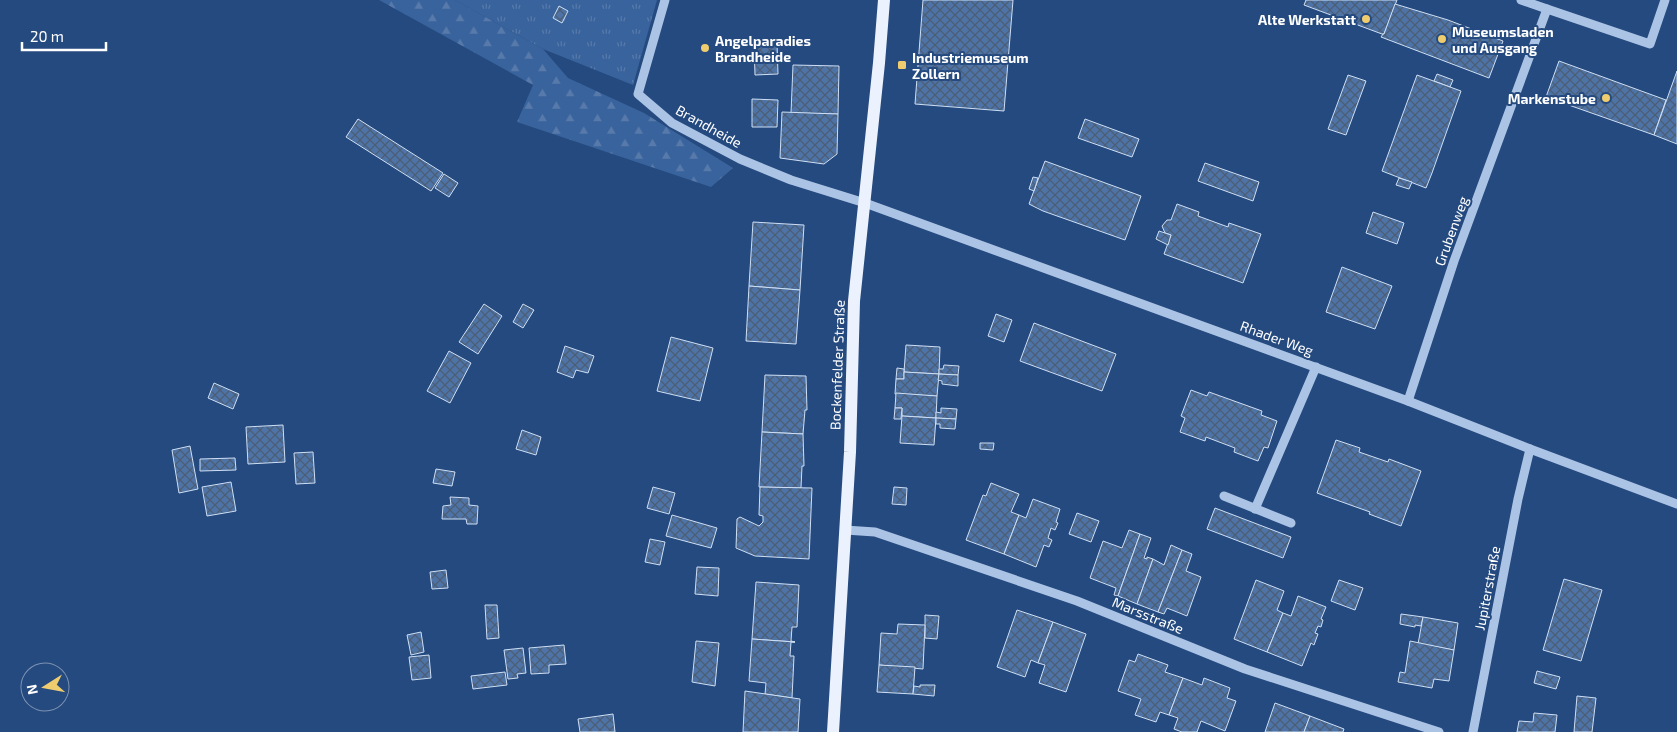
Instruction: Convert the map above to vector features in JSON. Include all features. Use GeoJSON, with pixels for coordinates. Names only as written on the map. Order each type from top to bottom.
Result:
{"type":"FeatureCollection","features":[{"type":"Feature","properties":{"kind":"main road","name":"Bockenfelder Straße"},"geometry":{"type":"LineString","coordinates":[[832,732],[850,452],[854,301],[884,0]]}},
{"type":"Feature","properties":{"kind":"street","name":"Brandheide"},"geometry":{"type":"LineString","coordinates":[[665,0],[638,94],[672,123],[740,159],[791,180],[865,203]]}},
{"type":"Feature","properties":{"kind":"street"},"geometry":{"type":"LineString","coordinates":[[1521,0],[1650,44],[1665,0]]}},
{"type":"Feature","properties":{"kind":"street","name":"Grubenweg"},"geometry":{"type":"LineString","coordinates":[[1408,401],[1454,261],[1546,9]]}},
{"type":"Feature","properties":{"kind":"street","name":"Rhader Weg"},"geometry":{"type":"LineString","coordinates":[[865,203],[1408,401],[1677,504]]}},
{"type":"Feature","properties":{"kind":"street"},"geometry":{"type":"LineString","coordinates":[[1255,509],[1316,367]]}},
{"type":"Feature","properties":{"kind":"street","name":"Jupiterstraße"},"geometry":{"type":"LineString","coordinates":[[1473,732],[1518,499],[1530,449]]}},
{"type":"Feature","properties":{"kind":"street"},"geometry":{"type":"LineString","coordinates":[[1224,496],[1291,523]]}},
{"type":"Feature","properties":{"kind":"street","name":"Marsstraße"},"geometry":{"type":"LineString","coordinates":[[845,530],[875,532],[1077,601],[1246,669],[1439,732]]}},
{"type":"Feature","properties":{"kind":"green space"},"geometry":{"type":"Polygon","coordinates":[[[379,0],[455,0],[543,49],[568,78],[644,113],[733,168],[711,187],[517,122],[533,85],[379,0]]]}},
{"type":"Feature","properties":{"kind":"green space"},"geometry":{"type":"Polygon","coordinates":[[[455,0],[657,0],[633,85],[543,49],[455,0]]]}},
{"type":"Feature","properties":{"kind":"building"},"geometry":{"type":"Polygon","coordinates":[[[923,0],[1013,0],[1004,111],[915,104],[923,0]]]}},
{"type":"Feature","properties":{"kind":"building","name":"Alte Werkstatt"},"geometry":{"type":"Polygon","coordinates":[[[1306,0],[1397,0],[1384,34],[1382,34],[1304,5],[1306,0]]]}},
{"type":"Feature","properties":{"kind":"building","name":"Museumsladen und Ausgang"},"geometry":{"type":"Polygon","coordinates":[[[1395,4],[1448,20],[1503,41],[1489,78],[1381,37],[1384,34],[1395,4]]]}},
{"type":"Feature","properties":{"kind":"building"},"geometry":{"type":"Polygon","coordinates":[[[559,6],[568,11],[562,23],[553,18],[559,6]]]}},
{"type":"Feature","properties":{"kind":"building"},"geometry":{"type":"Polygon","coordinates":[[[777,43],[778,74],[755,75],[754,44],[777,43]]]}},
{"type":"Feature","properties":{"kind":"building","name":"Markenstube"},"geometry":{"type":"Polygon","coordinates":[[[1559,61],[1666,100],[1654,135],[1546,97],[1559,61]]]}},
{"type":"Feature","properties":{"kind":"building"},"geometry":{"type":"Polygon","coordinates":[[[793,65],[839,66],[838,114],[791,113],[793,65]]]}},
{"type":"Feature","properties":{"kind":"building"},"geometry":{"type":"Polygon","coordinates":[[[1677,71],[1677,144],[1654,135],[1677,71]]]}},
{"type":"Feature","properties":{"kind":"building"},"geometry":{"type":"Polygon","coordinates":[[[1437,74],[1453,80],[1450,87],[1434,81],[1437,74]]]}},
{"type":"Feature","properties":{"kind":"building"},"geometry":{"type":"Polygon","coordinates":[[[1348,75],[1366,81],[1346,135],[1328,129],[1348,75]]]}},
{"type":"Feature","properties":{"kind":"building"},"geometry":{"type":"Polygon","coordinates":[[[1417,75],[1461,91],[1426,188],[1382,171],[1417,75]]]}},
{"type":"Feature","properties":{"kind":"building"},"geometry":{"type":"Polygon","coordinates":[[[752,99],[778,100],[777,127],[752,127],[752,99]]]}},
{"type":"Feature","properties":{"kind":"building"},"geometry":{"type":"Polygon","coordinates":[[[782,112],[838,114],[837,154],[824,164],[780,158],[782,112]]]}},
{"type":"Feature","properties":{"kind":"building"},"geometry":{"type":"Polygon","coordinates":[[[358,119],[443,173],[431,191],[346,137],[358,119]]]}},
{"type":"Feature","properties":{"kind":"building"},"geometry":{"type":"Polygon","coordinates":[[[1085,119],[1139,139],[1132,157],[1078,138],[1085,119]]]}},
{"type":"Feature","properties":{"kind":"building"},"geometry":{"type":"Polygon","coordinates":[[[1045,161],[1141,196],[1125,240],[1043,211],[1029,204],[1045,161]]]}},
{"type":"Feature","properties":{"kind":"building"},"geometry":{"type":"Polygon","coordinates":[[[1205,163],[1259,182],[1253,201],[1198,181],[1205,163]]]}},
{"type":"Feature","properties":{"kind":"building"},"geometry":{"type":"Polygon","coordinates":[[[444,174],[458,183],[449,197],[435,188],[444,174]]]}},
{"type":"Feature","properties":{"kind":"building"},"geometry":{"type":"Polygon","coordinates":[[[1033,177],[1038,178],[1034,191],[1029,189],[1033,177]]]}},
{"type":"Feature","properties":{"kind":"building"},"geometry":{"type":"Polygon","coordinates":[[[1399,178],[1412,182],[1409,189],[1396,185],[1399,178]]]}},
{"type":"Feature","properties":{"kind":"building"},"geometry":{"type":"Polygon","coordinates":[[[1177,204],[1199,212],[1198,216],[1228,227],[1229,223],[1261,234],[1243,283],[1164,254],[1171,235],[1165,233],[1162,226],[1167,220],[1171,220],[1177,204]]]}},
{"type":"Feature","properties":{"kind":"building"},"geometry":{"type":"Polygon","coordinates":[[[1373,212],[1404,223],[1397,244],[1366,233],[1373,212]]]}},
{"type":"Feature","properties":{"kind":"building"},"geometry":{"type":"Polygon","coordinates":[[[753,222],[804,225],[800,290],[749,286],[753,222]]]}},
{"type":"Feature","properties":{"kind":"building"},"geometry":{"type":"Polygon","coordinates":[[[1159,231],[1171,235],[1168,245],[1156,239],[1159,231]]]}},
{"type":"Feature","properties":{"kind":"building"},"geometry":{"type":"Polygon","coordinates":[[[1342,267],[1392,286],[1375,329],[1326,312],[1342,267]]]}},
{"type":"Feature","properties":{"kind":"building"},"geometry":{"type":"Polygon","coordinates":[[[749,286],[800,290],[796,344],[746,341],[749,286]]]}},
{"type":"Feature","properties":{"kind":"building"},"geometry":{"type":"Polygon","coordinates":[[[484,304],[502,316],[478,354],[459,342],[484,304]]]}},
{"type":"Feature","properties":{"kind":"building"},"geometry":{"type":"Polygon","coordinates":[[[523,304],[534,310],[523,328],[513,322],[523,304]]]}},
{"type":"Feature","properties":{"kind":"building"},"geometry":{"type":"Polygon","coordinates":[[[996,314],[1012,320],[1004,342],[988,336],[996,314]]]}},
{"type":"Feature","properties":{"kind":"building"},"geometry":{"type":"Polygon","coordinates":[[[1034,323],[1116,354],[1102,391],[1020,361],[1034,323]]]}},
{"type":"Feature","properties":{"kind":"building"},"geometry":{"type":"Polygon","coordinates":[[[671,337],[713,348],[700,401],[657,391],[671,337]]]}},
{"type":"Feature","properties":{"kind":"building"},"geometry":{"type":"Polygon","coordinates":[[[906,345],[940,347],[939,374],[904,372],[906,345]]]}},
{"type":"Feature","properties":{"kind":"building"},"geometry":{"type":"Polygon","coordinates":[[[565,346],[594,356],[588,373],[576,370],[573,378],[557,372],[565,346]]]}},
{"type":"Feature","properties":{"kind":"building"},"geometry":{"type":"Polygon","coordinates":[[[449,351],[471,363],[450,403],[427,391],[449,351]]]}},
{"type":"Feature","properties":{"kind":"building"},"geometry":{"type":"Polygon","coordinates":[[[944,365],[959,366],[958,375],[939,374],[939,369],[943,369],[944,365]]]}},
{"type":"Feature","properties":{"kind":"building"},"geometry":{"type":"Polygon","coordinates":[[[897,368],[904,369],[904,379],[896,379],[897,368]]]}},
{"type":"Feature","properties":{"kind":"building"},"geometry":{"type":"Polygon","coordinates":[[[904,372],[939,374],[937,396],[895,394],[896,379],[904,379],[904,372]]]}},
{"type":"Feature","properties":{"kind":"building"},"geometry":{"type":"Polygon","coordinates":[[[939,374],[958,375],[958,386],[942,384],[942,381],[938,380],[939,374]]]}},
{"type":"Feature","properties":{"kind":"building"},"geometry":{"type":"Polygon","coordinates":[[[765,375],[806,376],[807,410],[805,410],[803,434],[762,432],[765,375]]]}},
{"type":"Feature","properties":{"kind":"building"},"geometry":{"type":"Polygon","coordinates":[[[214,383],[239,394],[233,409],[208,398],[214,383]]]}},
{"type":"Feature","properties":{"kind":"building"},"geometry":{"type":"Polygon","coordinates":[[[1191,390],[1207,396],[1209,392],[1262,411],[1261,415],[1277,421],[1268,448],[1264,447],[1258,461],[1234,452],[1235,448],[1206,437],[1205,441],[1180,432],[1185,418],[1181,416],[1191,390]]]}},
{"type":"Feature","properties":{"kind":"building"},"geometry":{"type":"Polygon","coordinates":[[[896,393],[937,396],[936,418],[902,416],[902,408],[895,408],[896,393]]]}},
{"type":"Feature","properties":{"kind":"building"},"geometry":{"type":"Polygon","coordinates":[[[895,408],[902,408],[901,419],[894,419],[895,408]]]}},
{"type":"Feature","properties":{"kind":"building"},"geometry":{"type":"Polygon","coordinates":[[[941,408],[957,409],[956,419],[936,418],[936,412],[941,413],[941,408]]]}},
{"type":"Feature","properties":{"kind":"building"},"geometry":{"type":"Polygon","coordinates":[[[902,416],[936,418],[934,445],[900,443],[902,416]]]}},
{"type":"Feature","properties":{"kind":"building"},"geometry":{"type":"Polygon","coordinates":[[[936,418],[956,419],[955,429],[940,428],[940,424],[936,424],[936,418]]]}},
{"type":"Feature","properties":{"kind":"building"},"geometry":{"type":"Polygon","coordinates":[[[283,425],[285,462],[248,464],[246,427],[283,425]]]}},
{"type":"Feature","properties":{"kind":"building"},"geometry":{"type":"Polygon","coordinates":[[[522,430],[541,437],[536,455],[516,449],[522,430]]]}},
{"type":"Feature","properties":{"kind":"building"},"geometry":{"type":"Polygon","coordinates":[[[762,432],[803,434],[804,466],[802,466],[801,488],[759,487],[762,432]]]}},
{"type":"Feature","properties":{"kind":"building"},"geometry":{"type":"Polygon","coordinates":[[[1336,440],[1360,448],[1359,452],[1388,462],[1389,459],[1421,471],[1401,526],[1369,514],[1370,512],[1317,493],[1336,440]]]}},
{"type":"Feature","properties":{"kind":"building"},"geometry":{"type":"Polygon","coordinates":[[[980,443],[994,443],[993,450],[980,449],[980,443]]]}},
{"type":"Feature","properties":{"kind":"building"},"geometry":{"type":"Polygon","coordinates":[[[190,446],[198,489],[179,493],[172,450],[190,446]]]}},
{"type":"Feature","properties":{"kind":"building"},"geometry":{"type":"Polygon","coordinates":[[[313,452],[315,483],[296,484],[294,453],[313,452]]]}},
{"type":"Feature","properties":{"kind":"building"},"geometry":{"type":"Polygon","coordinates":[[[235,458],[236,470],[200,471],[200,459],[235,458]]]}},
{"type":"Feature","properties":{"kind":"building"},"geometry":{"type":"Polygon","coordinates":[[[436,469],[455,472],[452,486],[433,483],[436,469]]]}},
{"type":"Feature","properties":{"kind":"building"},"geometry":{"type":"Polygon","coordinates":[[[231,482],[236,511],[207,516],[202,487],[231,482]]]}},
{"type":"Feature","properties":{"kind":"building"},"geometry":{"type":"Polygon","coordinates":[[[991,483],[1019,494],[1011,512],[1019,515],[1004,554],[966,540],[983,495],[986,496],[991,483]]]}},
{"type":"Feature","properties":{"kind":"building"},"geometry":{"type":"Polygon","coordinates":[[[653,487],[675,493],[669,514],[647,508],[653,487]]]}},
{"type":"Feature","properties":{"kind":"building"},"geometry":{"type":"Polygon","coordinates":[[[760,487],[812,488],[809,559],[755,556],[736,548],[737,519],[740,517],[759,526],[763,522],[763,516],[759,515],[760,487]]]}},
{"type":"Feature","properties":{"kind":"building"},"geometry":{"type":"Polygon","coordinates":[[[894,487],[907,488],[906,505],[892,504],[894,487]]]}},
{"type":"Feature","properties":{"kind":"building"},"geometry":{"type":"Polygon","coordinates":[[[450,497],[469,498],[469,505],[478,506],[477,524],[467,524],[466,519],[442,519],[443,506],[451,505],[450,497]]]}},
{"type":"Feature","properties":{"kind":"building"},"geometry":{"type":"Polygon","coordinates":[[[1033,499],[1060,509],[1056,522],[1058,523],[1055,530],[1051,528],[1048,538],[1052,540],[1049,547],[1044,545],[1036,567],[1004,554],[1019,515],[1026,518],[1033,499]]]}},
{"type":"Feature","properties":{"kind":"building"},"geometry":{"type":"Polygon","coordinates":[[[1215,508],[1291,537],[1283,558],[1207,529],[1215,508]]]}},
{"type":"Feature","properties":{"kind":"building"},"geometry":{"type":"Polygon","coordinates":[[[1077,513],[1099,521],[1091,542],[1069,534],[1077,513]]]}},
{"type":"Feature","properties":{"kind":"building"},"geometry":{"type":"Polygon","coordinates":[[[672,515],[717,528],[711,548],[666,536],[672,515]]]}},
{"type":"Feature","properties":{"kind":"building"},"geometry":{"type":"Polygon","coordinates":[[[1129,530],[1140,534],[1118,596],[1114,595],[1116,588],[1090,578],[1103,541],[1122,548],[1129,530]]]}},
{"type":"Feature","properties":{"kind":"building"},"geometry":{"type":"Polygon","coordinates":[[[1140,534],[1151,538],[1144,558],[1153,559],[1137,604],[1118,596],[1140,534]]]}},
{"type":"Feature","properties":{"kind":"building"},"geometry":{"type":"Polygon","coordinates":[[[650,539],[665,542],[660,565],[645,562],[650,539]]]}},
{"type":"Feature","properties":{"kind":"building"},"geometry":{"type":"Polygon","coordinates":[[[1171,545],[1182,550],[1158,612],[1137,604],[1153,559],[1164,565],[1171,545]]]}},
{"type":"Feature","properties":{"kind":"building"},"geometry":{"type":"Polygon","coordinates":[[[1182,550],[1192,554],[1186,571],[1201,577],[1187,616],[1167,608],[1164,614],[1158,612],[1182,550]]]}},
{"type":"Feature","properties":{"kind":"building"},"geometry":{"type":"Polygon","coordinates":[[[697,567],[719,568],[718,596],[695,594],[697,567]]]}},
{"type":"Feature","properties":{"kind":"building"},"geometry":{"type":"Polygon","coordinates":[[[446,570],[448,588],[432,589],[430,572],[446,570]]]}},
{"type":"Feature","properties":{"kind":"building"},"geometry":{"type":"Polygon","coordinates":[[[1564,579],[1602,590],[1581,661],[1543,650],[1564,579]]]}},
{"type":"Feature","properties":{"kind":"building"},"geometry":{"type":"Polygon","coordinates":[[[1256,580],[1284,591],[1277,610],[1283,613],[1267,652],[1234,639],[1256,580]]]}},
{"type":"Feature","properties":{"kind":"building"},"geometry":{"type":"Polygon","coordinates":[[[1339,580],[1363,588],[1355,610],[1331,601],[1339,580]]]}},
{"type":"Feature","properties":{"kind":"building"},"geometry":{"type":"Polygon","coordinates":[[[756,582],[799,585],[797,627],[792,627],[791,641],[795,642],[752,639],[756,582]]]}},
{"type":"Feature","properties":{"kind":"building"},"geometry":{"type":"Polygon","coordinates":[[[1298,596],[1326,607],[1321,619],[1323,620],[1321,627],[1318,626],[1315,633],[1318,634],[1314,645],[1311,643],[1302,666],[1267,652],[1283,613],[1291,616],[1298,596]]]}},
{"type":"Feature","properties":{"kind":"building"},"geometry":{"type":"Polygon","coordinates":[[[485,605],[497,605],[499,638],[487,639],[485,605]]]}},
{"type":"Feature","properties":{"kind":"building"},"geometry":{"type":"Polygon","coordinates":[[[1017,610],[1053,622],[1038,663],[1031,660],[1025,677],[997,667],[1017,610]]]}},
{"type":"Feature","properties":{"kind":"building"},"geometry":{"type":"Polygon","coordinates":[[[1401,614],[1423,617],[1421,626],[1415,625],[1415,627],[1400,624],[1401,614]]]}},
{"type":"Feature","properties":{"kind":"building"},"geometry":{"type":"Polygon","coordinates":[[[925,615],[939,616],[937,639],[925,638],[925,615]]]}},
{"type":"Feature","properties":{"kind":"building"},"geometry":{"type":"Polygon","coordinates":[[[1423,617],[1458,623],[1454,650],[1418,644],[1423,617]]]}},
{"type":"Feature","properties":{"kind":"building"},"geometry":{"type":"Polygon","coordinates":[[[1053,622],[1086,634],[1066,692],[1039,683],[1045,665],[1038,663],[1053,622]]]}},
{"type":"Feature","properties":{"kind":"building"},"geometry":{"type":"Polygon","coordinates":[[[898,624],[925,625],[923,669],[879,665],[881,633],[897,634],[898,624]]]}},
{"type":"Feature","properties":{"kind":"building"},"geometry":{"type":"Polygon","coordinates":[[[421,632],[424,652],[411,655],[407,635],[421,632]]]}},
{"type":"Feature","properties":{"kind":"building"},"geometry":{"type":"Polygon","coordinates":[[[752,639],[795,642],[791,642],[790,656],[794,656],[792,698],[765,694],[766,683],[749,681],[752,639]]]}},
{"type":"Feature","properties":{"kind":"building"},"geometry":{"type":"Polygon","coordinates":[[[696,641],[719,643],[715,686],[692,682],[696,641]]]}},
{"type":"Feature","properties":{"kind":"building"},"geometry":{"type":"Polygon","coordinates":[[[1410,641],[1454,650],[1449,681],[1434,679],[1432,688],[1398,682],[1400,672],[1405,673],[1410,641]]]}},
{"type":"Feature","properties":{"kind":"building"},"geometry":{"type":"Polygon","coordinates":[[[564,645],[566,664],[549,665],[549,673],[531,674],[529,648],[564,645]]]}},
{"type":"Feature","properties":{"kind":"building"},"geometry":{"type":"Polygon","coordinates":[[[523,648],[526,673],[517,674],[518,678],[508,679],[504,650],[523,648]]]}},
{"type":"Feature","properties":{"kind":"building"},"geometry":{"type":"Polygon","coordinates":[[[1138,654],[1168,665],[1165,672],[1183,678],[1169,715],[1160,712],[1156,722],[1135,715],[1141,699],[1118,691],[1129,660],[1135,662],[1138,654]]]}},
{"type":"Feature","properties":{"kind":"building"},"geometry":{"type":"Polygon","coordinates":[[[429,655],[431,678],[412,680],[409,657],[429,655]]]}},
{"type":"Feature","properties":{"kind":"building"},"geometry":{"type":"Polygon","coordinates":[[[879,665],[915,667],[913,694],[877,692],[879,665]]]}},
{"type":"Feature","properties":{"kind":"building"},"geometry":{"type":"Polygon","coordinates":[[[1537,671],[1560,677],[1556,689],[1534,683],[1537,671]]]}},
{"type":"Feature","properties":{"kind":"building"},"geometry":{"type":"Polygon","coordinates":[[[505,672],[507,685],[473,689],[471,676],[505,672]]]}},
{"type":"Feature","properties":{"kind":"building"},"geometry":{"type":"Polygon","coordinates":[[[1183,678],[1202,685],[1204,678],[1230,688],[1227,698],[1236,701],[1225,731],[1201,721],[1197,732],[1182,732],[1174,729],[1178,718],[1169,715],[1183,678]]]}},
{"type":"Feature","properties":{"kind":"building"},"geometry":{"type":"Polygon","coordinates":[[[920,685],[935,685],[934,696],[913,694],[914,686],[920,687],[920,685]]]}},
{"type":"Feature","properties":{"kind":"building"},"geometry":{"type":"Polygon","coordinates":[[[745,691],[800,699],[798,732],[743,732],[745,691]]]}},
{"type":"Feature","properties":{"kind":"building"},"geometry":{"type":"Polygon","coordinates":[[[1577,696],[1596,698],[1592,732],[1574,732],[1577,696]]]}},
{"type":"Feature","properties":{"kind":"building"},"geometry":{"type":"Polygon","coordinates":[[[1275,703],[1310,716],[1304,732],[1265,732],[1275,703]]]}},
{"type":"Feature","properties":{"kind":"building"},"geometry":{"type":"Polygon","coordinates":[[[1534,713],[1557,715],[1555,732],[1517,732],[1519,721],[1533,722],[1534,713]]]}},
{"type":"Feature","properties":{"kind":"building"},"geometry":{"type":"Polygon","coordinates":[[[613,714],[615,732],[580,732],[578,719],[613,714]]]}},
{"type":"Feature","properties":{"kind":"building"},"geometry":{"type":"Polygon","coordinates":[[[1310,716],[1344,729],[1343,732],[1304,732],[1310,716]]]}},
{"type":"Feature","properties":{"kind":"place","name":"Alte Werkstatt"},"geometry":{"type":"Point","coordinates":[1366,19]}},
{"type":"Feature","properties":{"kind":"place","name":"Museumsladen und Ausgang"},"geometry":{"type":"Point","coordinates":[1442,39]}},
{"type":"Feature","properties":{"kind":"place","name":"Angelparadies Brandheide"},"geometry":{"type":"Point","coordinates":[705,48]}},
{"type":"Feature","properties":{"kind":"place","name":"Industriemuseum Zollern"},"geometry":{"type":"Point","coordinates":[902,65]}},
{"type":"Feature","properties":{"kind":"place","name":"Markenstube"},"geometry":{"type":"Point","coordinates":[1606,98]}}]}
